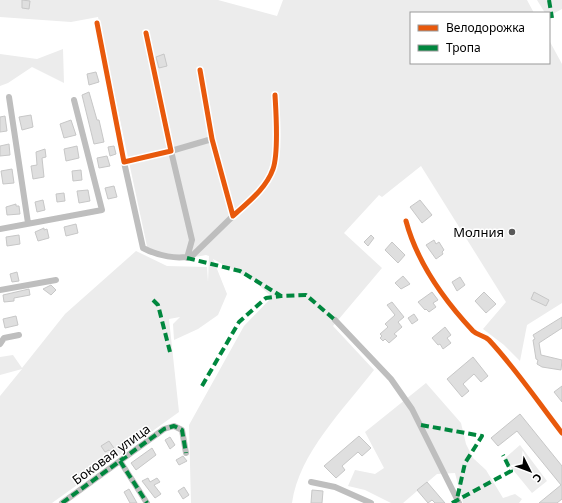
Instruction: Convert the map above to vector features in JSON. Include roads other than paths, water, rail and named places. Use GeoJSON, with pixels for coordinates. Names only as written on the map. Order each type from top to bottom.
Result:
{"type":"FeatureCollection","features":[{"type":"Feature","properties":{"kind":"street"},"geometry":{"type":"LineString","coordinates":[[97,23],[124,162],[143,248],[153,254],[187,258],[193,255],[260,190],[274,168],[277,127],[275,95]]}},
{"type":"Feature","properties":{"kind":"street"},"geometry":{"type":"LineString","coordinates":[[146,33],[192,240],[187,258]]}},
{"type":"Feature","properties":{"kind":"street"},"geometry":{"type":"LineString","coordinates":[[200,70],[212,139],[233,216]]}},
{"type":"Feature","properties":{"kind":"street"},"geometry":{"type":"LineString","coordinates":[[9,97],[28,223]]}},
{"type":"Feature","properties":{"kind":"street"},"geometry":{"type":"LineString","coordinates":[[0,228],[102,210],[74,100]]}},
{"type":"Feature","properties":{"kind":"street"},"geometry":{"type":"LineString","coordinates":[[124,162],[171,151],[212,139]]}},
{"type":"Feature","properties":{"kind":"street"},"geometry":{"type":"LineString","coordinates":[[406,221],[411,238],[419,255],[440,289],[474,332],[488,339],[527,386],[562,433]]}},
{"type":"Feature","properties":{"kind":"street"},"geometry":{"type":"LineString","coordinates":[[0,290],[56,280]]}},
{"type":"Feature","properties":{"kind":"street"},"geometry":{"type":"LineString","coordinates":[[335,320],[391,379],[408,403],[421,425],[459,503]]}},
{"type":"Feature","properties":{"kind":"street"},"geometry":{"type":"LineString","coordinates":[[0,344],[4,338],[19,335]]}},
{"type":"Feature","properties":{"kind":"street","name":"Боковая улица"},"geometry":{"type":"LineString","coordinates":[[62,503],[164,429],[174,426],[182,430],[186,453]]}},
{"type":"Feature","properties":{"kind":"street"},"geometry":{"type":"LineString","coordinates":[[120,462],[146,503]]}},
{"type":"Feature","properties":{"kind":"street"},"geometry":{"type":"LineString","coordinates":[[311,482],[335,487],[371,503]]}},
{"type":"Feature","properties":{"kind":"place","name":"Молния"},"geometry":{"type":"Point","coordinates":[512,232]}}]}
